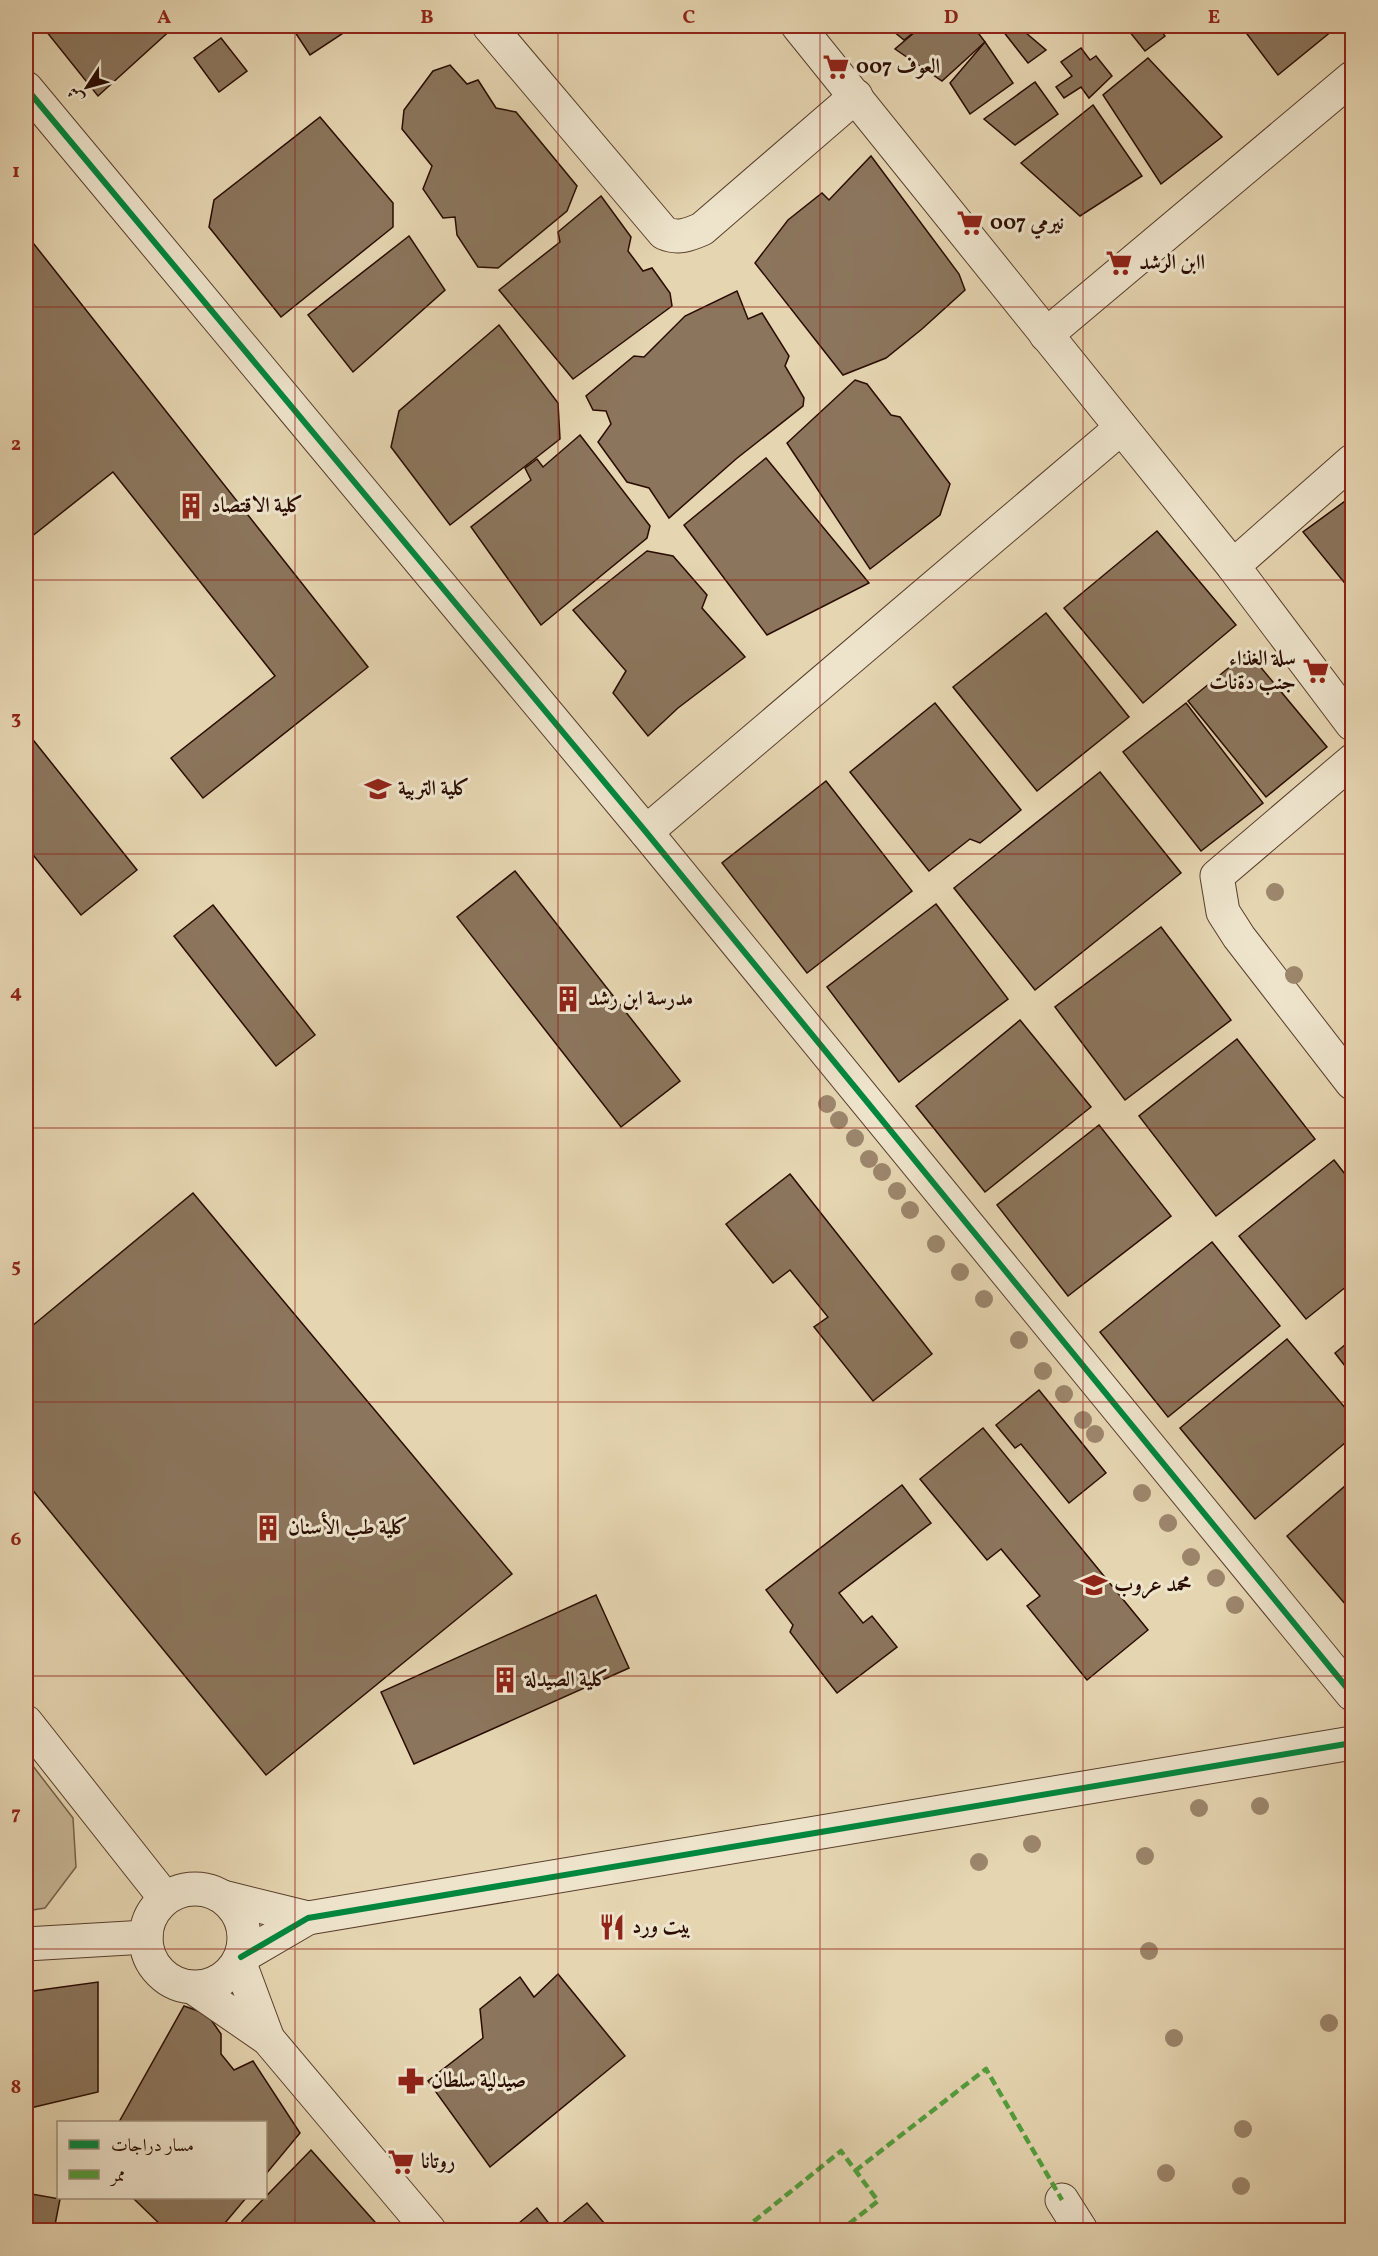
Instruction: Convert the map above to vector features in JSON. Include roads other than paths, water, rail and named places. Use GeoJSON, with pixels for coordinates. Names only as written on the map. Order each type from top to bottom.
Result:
{"type":"FeatureCollection","features":[{"type":"Feature","properties":{"kind":"street"},"geometry":{"type":"LineString","coordinates":[[489,26],[664,233],[674,237],[687,236],[702,229],[856,96]]}},
{"type":"Feature","properties":{"kind":"street"},"geometry":{"type":"LineString","coordinates":[[798,26],[1233,566],[1353,724]]}},
{"type":"Feature","properties":{"kind":"street"},"geometry":{"type":"LineString","coordinates":[[1046,335],[1353,78]]}},
{"type":"Feature","properties":{"kind":"street"},"geometry":{"type":"LineString","coordinates":[[26,88],[646,832],[1353,1694]]}},
{"type":"Feature","properties":{"kind":"street"},"geometry":{"type":"LineString","coordinates":[[646,832],[1121,428]]}},
{"type":"Feature","properties":{"kind":"street"},"geometry":{"type":"LineString","coordinates":[[1233,566],[1353,461]]}},
{"type":"Feature","properties":{"kind":"street"},"geometry":{"type":"LineString","coordinates":[[1353,761],[1217,876],[1223,912],[1239,937],[1353,1083]]}},
{"type":"Feature","properties":{"kind":"street"},"geometry":{"type":"LineString","coordinates":[[26,1722],[165,1899]]}},
{"type":"Feature","properties":{"kind":"street"},"geometry":{"type":"LineString","coordinates":[[194,1988],[219,1981],[229,1974],[240,1959],[308,1918],[1353,1743]]}},
{"type":"Feature","properties":{"kind":"street"},"geometry":{"type":"LineString","coordinates":[[268,2039],[240,1959],[245,1936],[243,1925],[232,1905],[212,1891],[200,1888],[176,1892],[165,1899],[151,1914],[146,1937],[152,1962],[170,1981],[194,1988],[268,2039],[429,2230]]}},
{"type":"Feature","properties":{"kind":"street"},"geometry":{"type":"LineString","coordinates":[[223,1897],[308,1918]]}},
{"type":"Feature","properties":{"kind":"street"},"geometry":{"type":"LineString","coordinates":[[26,1944],[146,1937]]}},
{"type":"Feature","properties":{"kind":"street"},"geometry":{"type":"LineString","coordinates":[[1062,2200],[1081,2230]]}},
{"type":"Feature","properties":{"kind":"place","name":"العوف 007"},"geometry":{"type":"Point","coordinates":[836,67]}},
{"type":"Feature","properties":{"kind":"place","name":"نيرمي 007"},"geometry":{"type":"Point","coordinates":[970,223]}},
{"type":"Feature","properties":{"kind":"place","name":"اابن الرشد"},"geometry":{"type":"Point","coordinates":[1119,263]}},
{"type":"Feature","properties":{"kind":"place","name":"كلية الاقتصاد"},"geometry":{"type":"Point","coordinates":[191,506]}},
{"type":"Feature","properties":{"kind":"place","name":"سلة الغذاء جنب دةنات"},"geometry":{"type":"Point","coordinates":[1316,671]}},
{"type":"Feature","properties":{"kind":"place","name":"كلية التربية"},"geometry":{"type":"Point","coordinates":[378,789]}},
{"type":"Feature","properties":{"kind":"place","name":"مدرسة ابن رشد"},"geometry":{"type":"Point","coordinates":[568,999]}},
{"type":"Feature","properties":{"kind":"place","name":"كلية طب الأسنان"},"geometry":{"type":"Point","coordinates":[268,1528]}},
{"type":"Feature","properties":{"kind":"place","name":"محمد عروب"},"geometry":{"type":"Point","coordinates":[1094,1585]}},
{"type":"Feature","properties":{"kind":"place","name":"كلية الصيدلة"},"geometry":{"type":"Point","coordinates":[505,1680]}},
{"type":"Feature","properties":{"kind":"place","name":"بيت ورد"},"geometry":{"type":"Point","coordinates":[612,1927]}},
{"type":"Feature","properties":{"kind":"place","name":"صيدلية سلطان"},"geometry":{"type":"Point","coordinates":[411,2081]}},
{"type":"Feature","properties":{"kind":"place","name":"روتانا"},"geometry":{"type":"Point","coordinates":[401,2162]}}]}
